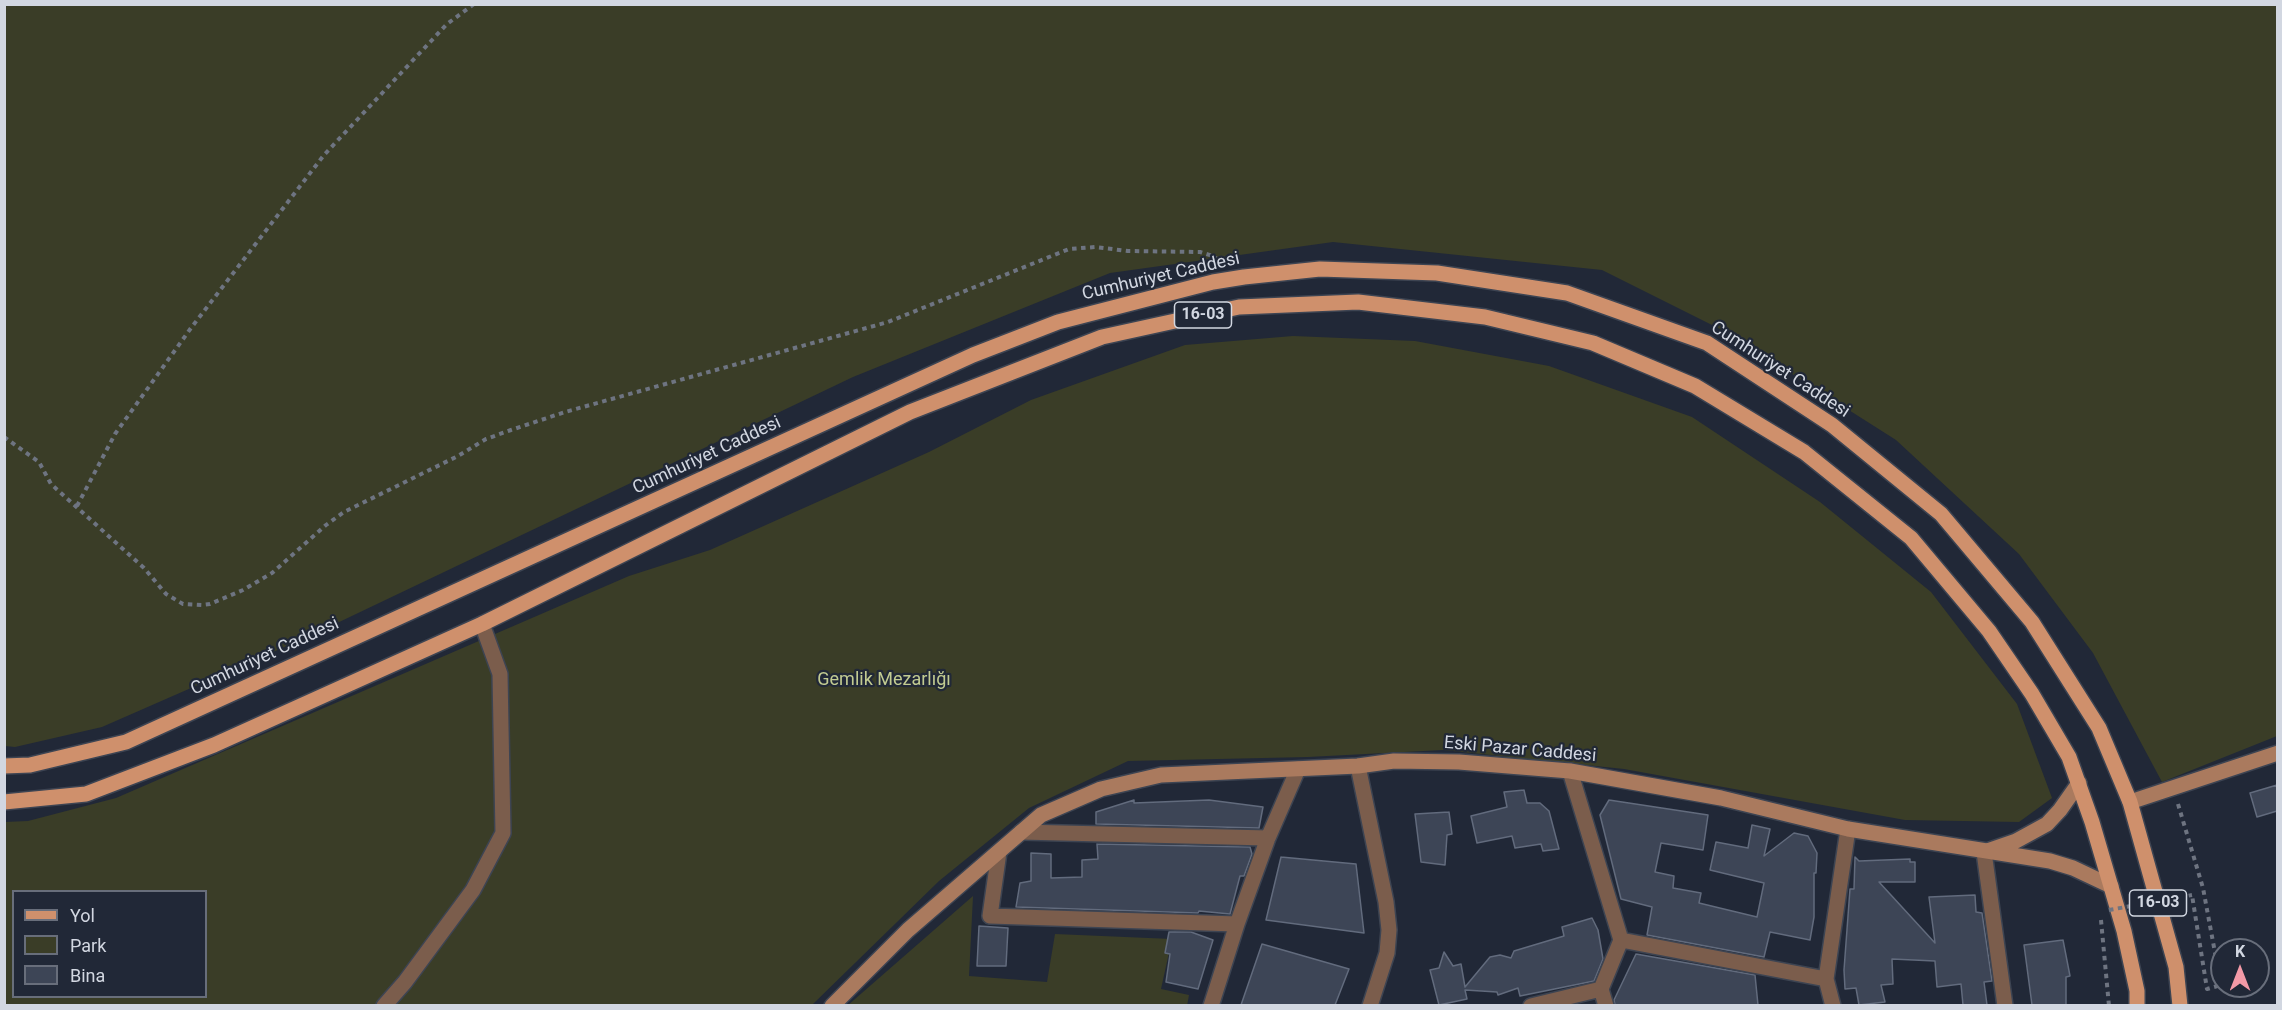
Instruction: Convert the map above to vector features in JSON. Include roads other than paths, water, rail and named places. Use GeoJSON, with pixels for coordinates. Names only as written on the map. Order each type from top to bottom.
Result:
{"type":"FeatureCollection","features":[{"type":"Feature","properties":{"kind":"main road","name":"Cumhuriyet Caddesi"},"geometry":{"type":"LineString","coordinates":[[4,766],[30,765],[126,742],[973,356],[1058,322],[1213,282],[1244,277],[1320,269],[1437,273],[1568,293],[1707,343],[1832,425],[1941,514],[2032,622],[2099,728],[2130,802],[2176,967],[2180,1005]]}},
{"type":"Feature","properties":{"kind":"main road","name":"16-03"},"geometry":{"type":"LineString","coordinates":[[4,802],[86,794],[214,745],[482,624],[910,412],[1102,337],[1239,308],[1358,302],[1485,317],[1593,343],[1695,386],[1804,452],[1911,538],[1989,631],[2032,694],[2069,757],[2124,931],[2137,991],[2137,1005]]}},
{"type":"Feature","properties":{"kind":"street"},"geometry":{"type":"LineString","coordinates":[[384,1005],[405,982],[473,890],[503,833],[500,674],[482,624]]}},
{"type":"Feature","properties":{"kind":"street"},"geometry":{"type":"LineString","coordinates":[[2130,802],[2277,753]]}},
{"type":"Feature","properties":{"kind":"street","name":"Eski Pazar Caddesi"},"geometry":{"type":"LineString","coordinates":[[832,1005],[908,930],[1041,815],[1101,789],[1161,775],[1358,766],[1394,761],[1459,762],[1570,771],[1721,798],[1848,830],[2057,863],[2111,886]]}},
{"type":"Feature","properties":{"kind":"street"},"geometry":{"type":"LineString","coordinates":[[1358,766],[1386,902],[1389,930],[1387,953],[1370,1005]]}},
{"type":"Feature","properties":{"kind":"street"},"geometry":{"type":"LineString","coordinates":[[1211,1005],[1268,838],[1298,769]]}},
{"type":"Feature","properties":{"kind":"street"},"geometry":{"type":"LineString","coordinates":[[1570,771],[1621,940],[1601,989],[1606,1005]]}},
{"type":"Feature","properties":{"kind":"street"},"geometry":{"type":"LineString","coordinates":[[2005,1005],[1984,852],[2016,841],[2047,824],[2079,783]]}},
{"type":"Feature","properties":{"kind":"street"},"geometry":{"type":"LineString","coordinates":[[1833,1005],[1826,979],[1848,830]]}},
{"type":"Feature","properties":{"kind":"street"},"geometry":{"type":"LineString","coordinates":[[1021,832],[1268,838]]}},
{"type":"Feature","properties":{"kind":"street"},"geometry":{"type":"LineString","coordinates":[[999,852],[990,916],[1237,924]]}},
{"type":"Feature","properties":{"kind":"street"},"geometry":{"type":"LineString","coordinates":[[1621,940],[1826,979]]}},
{"type":"Feature","properties":{"kind":"street"},"geometry":{"type":"LineString","coordinates":[[1531,1005],[1601,989]]}},
{"type":"Feature","properties":{"kind":"park label","name":"Gemlik Mezarlığı"},"geometry":{"type":"Point","coordinates":[884,680]}}]}
